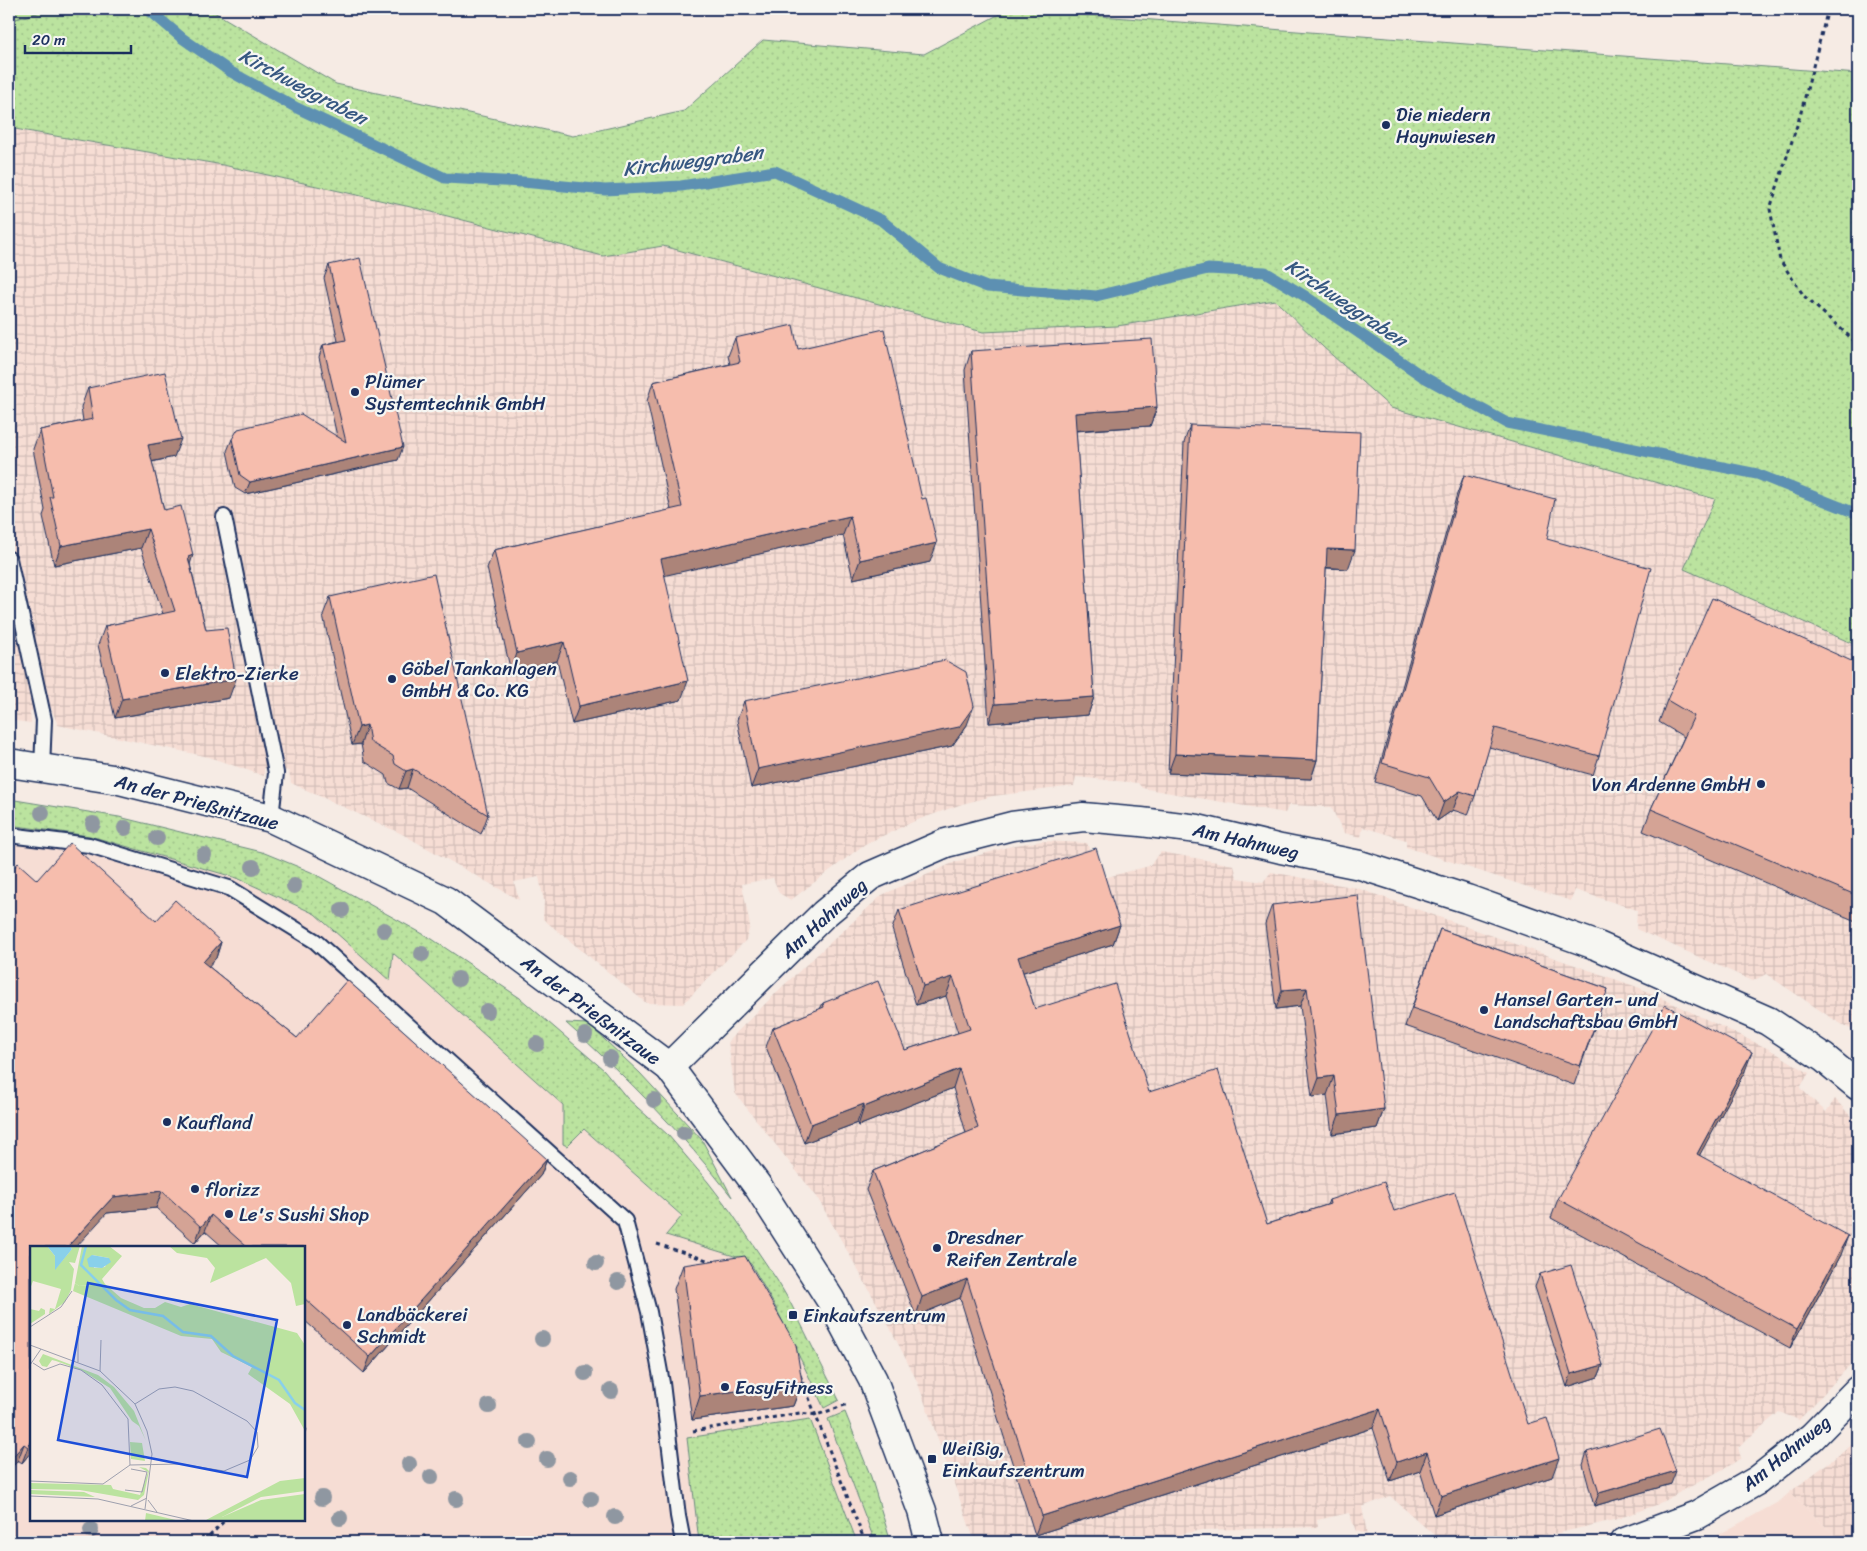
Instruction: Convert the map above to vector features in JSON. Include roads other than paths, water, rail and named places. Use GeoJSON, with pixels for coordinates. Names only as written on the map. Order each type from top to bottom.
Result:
{"type":"FeatureCollection","features":[{"type":"Feature","properties":{"kind":"street","name":"An der Prießnitzaue"},"geometry":{"type":"LineString","coordinates":[[9,763],[119,780],[271,818],[446,901],[669,1067],[760,1188],[830,1299],[873,1380],[922,1511],[930,1542]]}},
{"type":"Feature","properties":{"kind":"street","name":"Am Hahnweg"},"geometry":{"type":"LineString","coordinates":[[669,1067],[824,914],[870,876],[946,843],[1012,826],[1083,817],[1198,829],[1281,849],[1360,865],[1467,899],[1598,946],[1768,1021],[1824,1058],[1858,1086]]}},
{"type":"Feature","properties":{"kind":"street","name":"Am Hahnweg"},"geometry":{"type":"LineString","coordinates":[[1625,1542],[1696,1516],[1758,1480],[1812,1437],[1858,1390]]}},
{"type":"Feature","properties":{"kind":"lane"},"geometry":{"type":"LineString","coordinates":[[224,517],[276,773],[271,818]]}},
{"type":"Feature","properties":{"kind":"lane"},"geometry":{"type":"LineString","coordinates":[[9,559],[44,720],[42,768]]}},
{"type":"Feature","properties":{"kind":"lane"},"geometry":{"type":"LineString","coordinates":[[9,835],[89,845],[228,888],[315,941],[624,1221],[649,1312],[662,1383],[683,1542]]}},
{"type":"Feature","properties":{"kind":"waterway","name":"Kirchweggraben"},"geometry":{"type":"LineString","coordinates":[[148,9],[182,38],[231,72],[297,108],[445,178],[523,182],[605,190],[681,186],[775,171],[881,220],[939,268],[987,287],[1096,296],[1208,269],[1265,272],[1305,296],[1422,376],[1507,423],[1757,474],[1858,514]]}},
{"type":"Feature","properties":{"kind":"place","name":"Die niedern Haynwiesen"},"geometry":{"type":"Point","coordinates":[1386,125]}},
{"type":"Feature","properties":{"kind":"place","name":"Plümer Systemtechnik GmbH"},"geometry":{"type":"Point","coordinates":[355,392]}},
{"type":"Feature","properties":{"kind":"place","name":"Elektro-Zierke"},"geometry":{"type":"Point","coordinates":[165,673]}},
{"type":"Feature","properties":{"kind":"place","name":"Göbel Tankanlagen GmbH & Co. KG"},"geometry":{"type":"Point","coordinates":[392,679]}},
{"type":"Feature","properties":{"kind":"place","name":"Von Ardenne GmbH"},"geometry":{"type":"Point","coordinates":[1761,784]}},
{"type":"Feature","properties":{"kind":"place","name":"Hansel Garten- und Landschaftsbau GmbH"},"geometry":{"type":"Point","coordinates":[1484,1010]}},
{"type":"Feature","properties":{"kind":"place","name":"Kaufland"},"geometry":{"type":"Point","coordinates":[167,1122]}},
{"type":"Feature","properties":{"kind":"place","name":"florizz"},"geometry":{"type":"Point","coordinates":[195,1189]}},
{"type":"Feature","properties":{"kind":"place","name":"Le's Sushi Shop"},"geometry":{"type":"Point","coordinates":[229,1214]}},
{"type":"Feature","properties":{"kind":"place","name":"Dresdner Reifen Zentrale"},"geometry":{"type":"Point","coordinates":[937,1248]}},
{"type":"Feature","properties":{"kind":"place","name":"Einkaufszentrum"},"geometry":{"type":"Point","coordinates":[793,1315]}},
{"type":"Feature","properties":{"kind":"place","name":"Landbäckerei Schmidt"},"geometry":{"type":"Point","coordinates":[347,1325]}},
{"type":"Feature","properties":{"kind":"place","name":"EasyFitness"},"geometry":{"type":"Point","coordinates":[725,1387]}},
{"type":"Feature","properties":{"kind":"place","name":"Weißig, Einkaufszentrum"},"geometry":{"type":"Point","coordinates":[932,1459]}}]}
